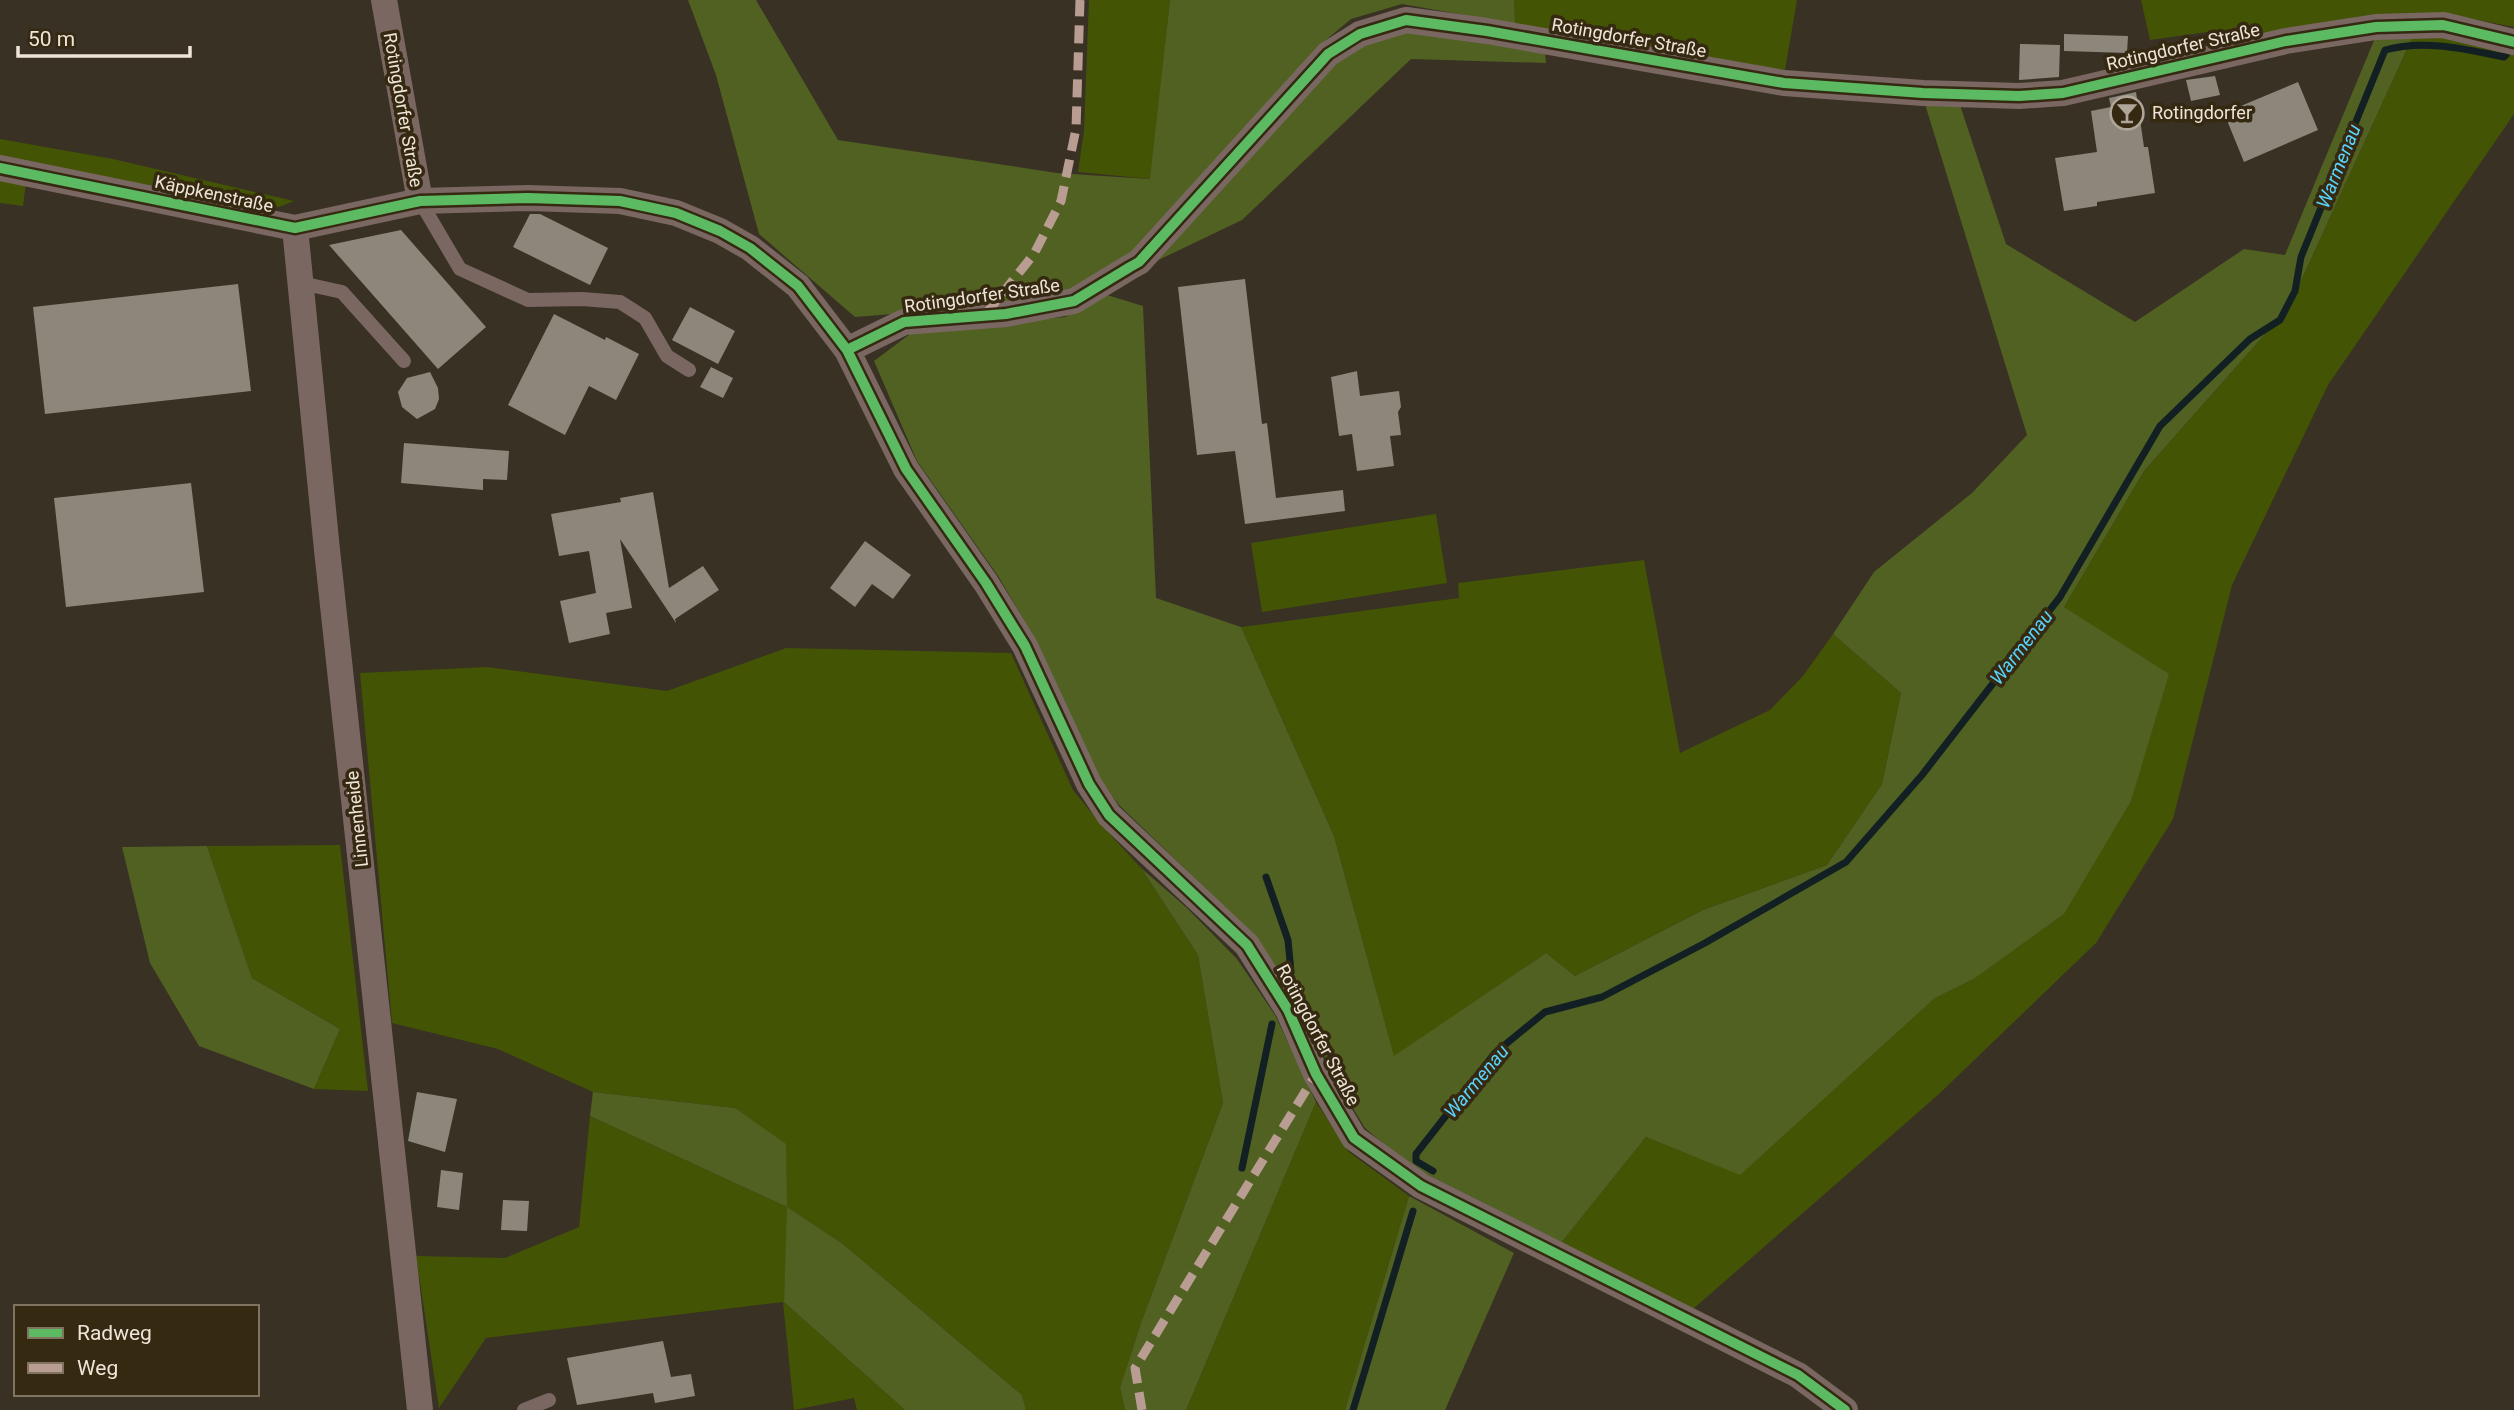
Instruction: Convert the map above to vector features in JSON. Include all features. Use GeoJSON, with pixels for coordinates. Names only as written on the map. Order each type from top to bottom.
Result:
{"type":"FeatureCollection","features":[{"type":"Feature","properties":{"kind":"street","name":"Rotingdorfer Straße"},"geometry":{"type":"LineString","coordinates":[[384,0],[420,201],[528,198],[620,201],[676,213],[719,231],[750,248],[799,286],[847,349],[906,469],[986,583],[1025,646],[1088,784],[1109,815],[1247,945],[1288,1010],[1316,1074],[1354,1138],[1422,1186],[1798,1375],[1845,1410]]}},
{"type":"Feature","properties":{"kind":"street","name":"Rotingdorfer Straße"},"geometry":{"type":"LineString","coordinates":[[847,349],[904,322],[1006,314],[1074,302],[1139,262],[1328,54],[1360,34],[1406,20],[1784,83],[1923,93],[2018,96],[2063,93],[2273,44],[2376,27],[2443,24],[2514,42]]}},
{"type":"Feature","properties":{"kind":"street","name":"Käppkenstraße"},"geometry":{"type":"LineString","coordinates":[[0,168],[295,229],[420,201]]}},
{"type":"Feature","properties":{"kind":"street","name":"Linnenheide"},"geometry":{"type":"LineString","coordinates":[[295,229],[420,1410]]}},
{"type":"Feature","properties":{"kind":"lane"},"geometry":{"type":"LineString","coordinates":[[420,201],[460,268],[528,300],[582,299],[620,302],[645,318],[667,356],[689,370]]}},
{"type":"Feature","properties":{"kind":"lane"},"geometry":{"type":"LineString","coordinates":[[301,283],[342,292],[404,361]]}},
{"type":"Feature","properties":{"kind":"lane"},"geometry":{"type":"LineString","coordinates":[[524,1410],[549,1400]]}},
{"type":"Feature","properties":{"kind":"green space"},"geometry":{"type":"Polygon","coordinates":[[[688,0],[756,0],[838,140],[1057,173],[1150,179],[1170,0],[1514,0],[1515,24],[1402,4],[1351,19],[1321,44],[1132,254],[1064,294],[1004,305],[855,317],[759,234],[716,75],[688,0]]]}},
{"type":"Feature","properties":{"kind":"green space"},"geometry":{"type":"Polygon","coordinates":[[[1089,0],[1170,0],[1151,179],[1078,172],[1084,130],[1089,0]]]}},
{"type":"Feature","properties":{"kind":"green space"},"geometry":{"type":"Polygon","coordinates":[[[1514,0],[1797,0],[1785,70],[1515,24],[1514,0]]]}},
{"type":"Feature","properties":{"kind":"green space"},"geometry":{"type":"Polygon","coordinates":[[[2141,0],[2514,0],[2514,27],[2442,13],[2241,42],[2208,32],[2150,40],[2141,0]]]}},
{"type":"Feature","properties":{"kind":"green space"},"geometry":{"type":"Polygon","coordinates":[[[1408,30],[1545,51],[1546,63],[1411,59],[1242,220],[1146,266],[1333,62],[1362,44],[1408,30]]]}},
{"type":"Feature","properties":{"kind":"green space"},"geometry":{"type":"Polygon","coordinates":[[[2413,36],[2443,36],[2514,54],[2514,114],[2328,385],[2232,585],[2173,819],[2096,943],[1939,1094],[1692,1310],[1557,1248],[1646,1137],[1740,1174],[1935,998],[1975,977],[2064,914],[2064,607],[2144,471],[2289,307],[2413,36]]]}},
{"type":"Feature","properties":{"kind":"green space"},"geometry":{"type":"Polygon","coordinates":[[[2413,36],[2289,307],[2144,471],[2064,607],[2169,674],[2131,801],[2064,914],[1975,978],[1935,998],[1740,1175],[1646,1137],[1557,1248],[1406,1163],[1365,1128],[1340,1087],[1296,1001],[1205,888],[1119,805],[1099,778],[1036,640],[998,576],[917,461],[874,361],[910,334],[1065,317],[1107,295],[1143,306],[1156,598],[1241,627],[1334,836],[1394,1056],[1546,953],[1575,976],[1703,910],[1827,865],[1882,784],[1901,693],[1833,634],[1874,572],[1972,493],[2027,435],[1924,101],[1959,102],[2006,244],[2135,322],[2244,249],[2285,255],[2375,38],[2413,36]]]}},
{"type":"Feature","properties":{"kind":"green space"},"geometry":{"type":"Polygon","coordinates":[[[0,139],[113,159],[294,201],[279,207],[0,161],[0,139]]]}},
{"type":"Feature","properties":{"kind":"green space"},"geometry":{"type":"Polygon","coordinates":[[[0,177],[26,182],[23,206],[0,203],[0,177]]]}},
{"type":"Feature","properties":{"kind":"green space"},"geometry":{"type":"Polygon","coordinates":[[[1436,514],[1447,583],[1262,612],[1251,543],[1436,514]]]}},
{"type":"Feature","properties":{"kind":"green space"},"geometry":{"type":"Polygon","coordinates":[[[1644,560],[1680,753],[1770,710],[1803,676],[1833,634],[1901,693],[1882,784],[1827,865],[1703,910],[1575,976],[1546,953],[1394,1057],[1334,836],[1241,627],[1459,598],[1458,583],[1644,560]]]}},
{"type":"Feature","properties":{"kind":"green space"},"geometry":{"type":"Polygon","coordinates":[[[786,648],[1011,653],[1073,790],[1141,868],[1198,955],[1223,1103],[1120,1387],[1125,1410],[1026,1410],[1022,1395],[843,1244],[788,1208],[784,1302],[905,1410],[857,1410],[854,1398],[794,1410],[783,1302],[486,1338],[439,1408],[416,1256],[505,1258],[579,1227],[590,1116],[787,1207],[735,1108],[593,1092],[498,1049],[392,1023],[360,673],[487,667],[667,691],[786,648]]]}},
{"type":"Feature","properties":{"kind":"green space"},"geometry":{"type":"Polygon","coordinates":[[[340,845],[368,1091],[314,1089],[340,1029],[252,978],[207,846],[340,845]]]}},
{"type":"Feature","properties":{"kind":"green space"},"geometry":{"type":"Polygon","coordinates":[[[207,846],[252,978],[340,1029],[314,1089],[199,1046],[150,963],[122,847],[207,846]]]}},
{"type":"Feature","properties":{"kind":"green space"},"geometry":{"type":"Polygon","coordinates":[[[1141,868],[1187,908],[1237,959],[1275,1015],[1316,1102],[1186,1410],[1125,1410],[1120,1387],[1223,1103],[1198,955],[1141,868]]]}},
{"type":"Feature","properties":{"kind":"green space"},"geometry":{"type":"Polygon","coordinates":[[[593,1092],[735,1108],[786,1144],[787,1207],[590,1116],[593,1092]]]}},
{"type":"Feature","properties":{"kind":"green space"},"geometry":{"type":"Polygon","coordinates":[[[1316,1102],[1349,1152],[1409,1196],[1345,1410],[1186,1410],[1316,1102]]]}},
{"type":"Feature","properties":{"kind":"green space"},"geometry":{"type":"Polygon","coordinates":[[[1409,1196],[1514,1253],[1445,1410],[1345,1410],[1409,1196]]]}},
{"type":"Feature","properties":{"kind":"green space"},"geometry":{"type":"Polygon","coordinates":[[[787,1207],[843,1244],[1022,1395],[1026,1410],[905,1410],[784,1302],[787,1207]]]}},
{"type":"Feature","properties":{"kind":"building"},"geometry":{"type":"Polygon","coordinates":[[[2064,34],[2128,36],[2127,53],[2064,51],[2064,34]]]}},
{"type":"Feature","properties":{"kind":"building"},"geometry":{"type":"Polygon","coordinates":[[[2020,44],[2060,45],[2059,77],[2019,80],[2020,44]]]}},
{"type":"Feature","properties":{"kind":"building"},"geometry":{"type":"Polygon","coordinates":[[[2215,76],[2220,95],[2191,101],[2186,80],[2215,76]]]}},
{"type":"Feature","properties":{"kind":"building"},"geometry":{"type":"Polygon","coordinates":[[[2298,82],[2318,130],[2244,162],[2224,113],[2298,82]]]}},
{"type":"Feature","properties":{"kind":"building"},"geometry":{"type":"Polygon","coordinates":[[[2136,92],[2144,147],[2148,147],[2155,193],[2097,202],[2097,206],[2064,211],[2055,158],[2097,152],[2091,111],[2111,107],[2109,98],[2136,92]]]}},
{"type":"Feature","properties":{"kind":"building"},"geometry":{"type":"Polygon","coordinates":[[[530,214],[540,214],[608,248],[590,285],[513,247],[530,214]]]}},
{"type":"Feature","properties":{"kind":"building"},"geometry":{"type":"Polygon","coordinates":[[[401,230],[486,327],[438,369],[329,245],[401,230]]]}},
{"type":"Feature","properties":{"kind":"building"},"geometry":{"type":"Polygon","coordinates":[[[1245,279],[1262,424],[1267,423],[1276,498],[1343,490],[1345,511],[1245,524],[1235,451],[1197,455],[1178,287],[1245,279]]]}},
{"type":"Feature","properties":{"kind":"building"},"geometry":{"type":"Polygon","coordinates":[[[238,284],[251,391],[45,414],[33,307],[238,284]]]}},
{"type":"Feature","properties":{"kind":"building"},"geometry":{"type":"Polygon","coordinates":[[[690,307],[735,331],[718,364],[672,340],[690,307]]]}},
{"type":"Feature","properties":{"kind":"building"},"geometry":{"type":"Polygon","coordinates":[[[554,314],[639,354],[616,400],[589,386],[565,435],[508,405],[554,314]]]}},
{"type":"Feature","properties":{"kind":"building"},"geometry":{"type":"Polygon","coordinates":[[[711,367],[733,378],[723,398],[700,387],[711,367]]]}},
{"type":"Feature","properties":{"kind":"building"},"geometry":{"type":"Polygon","coordinates":[[[1357,371],[1360,396],[1399,391],[1401,435],[1390,436],[1394,466],[1357,471],[1352,434],[1339,436],[1331,377],[1357,371]]]}},
{"type":"Feature","properties":{"kind":"building"},"geometry":{"type":"Polygon","coordinates":[[[430,372],[438,388],[439,399],[435,409],[417,419],[402,407],[398,392],[407,378],[430,372]]]}},
{"type":"Feature","properties":{"kind":"building"},"geometry":{"type":"Polygon","coordinates":[[[404,443],[509,451],[507,480],[483,479],[483,490],[401,483],[404,443]]]}},
{"type":"Feature","properties":{"kind":"building"},"geometry":{"type":"Polygon","coordinates":[[[191,483],[204,592],[66,607],[54,498],[191,483]]]}},
{"type":"Feature","properties":{"kind":"building"},"geometry":{"type":"Polygon","coordinates":[[[653,492],[669,588],[703,566],[719,590],[675,619],[676,623],[620,539],[632,608],[606,613],[610,634],[569,643],[560,601],[596,593],[589,551],[559,556],[551,514],[621,502],[620,498],[653,492]]]}},
{"type":"Feature","properties":{"kind":"building"},"geometry":{"type":"Polygon","coordinates":[[[865,541],[911,575],[893,599],[872,584],[855,607],[830,588],[865,541]]]}},
{"type":"Feature","properties":{"kind":"building"},"geometry":{"type":"Polygon","coordinates":[[[417,1092],[457,1099],[445,1152],[408,1141],[417,1092]]]}},
{"type":"Feature","properties":{"kind":"building"},"geometry":{"type":"Polygon","coordinates":[[[441,1170],[463,1173],[459,1210],[437,1207],[441,1170]]]}},
{"type":"Feature","properties":{"kind":"building"},"geometry":{"type":"Polygon","coordinates":[[[503,1200],[529,1201],[527,1231],[501,1230],[503,1200]]]}},
{"type":"Feature","properties":{"kind":"building"},"geometry":{"type":"Polygon","coordinates":[[[663,1341],[671,1377],[691,1374],[695,1396],[655,1403],[653,1393],[577,1405],[567,1358],[663,1341]]]}},
{"type":"Feature","properties":{"kind":"waterway","name":"Warmenau"},"geometry":{"type":"LineString","coordinates":[[1433,1171],[1416,1161],[1416,1154],[1495,1053],[1545,1012],[1602,997],[1705,943],[1846,862],[1922,775],[2060,597],[2160,426],[2250,339],[2280,320],[2295,291],[2301,257],[2385,50],[2430,45],[2504,57],[2506,55]]}},
{"type":"Feature","properties":{"kind":"waterway"},"geometry":{"type":"LineString","coordinates":[[1266,877],[1288,940],[1291,972]]}},
{"type":"Feature","properties":{"kind":"waterway"},"geometry":{"type":"LineString","coordinates":[[1242,1168],[1272,1024]]}},
{"type":"Feature","properties":{"kind":"waterway","name":"Warmenau"},"geometry":{"type":"LineString","coordinates":[[1353,1410],[1413,1211]]}},
{"type":"Feature","properties":{"kind":"marked path"},"geometry":{"type":"LineString","coordinates":[[985,315],[1034,254],[1061,201],[1076,129],[1080,0]]}},
{"type":"Feature","properties":{"kind":"marked path"},"geometry":{"type":"LineString","coordinates":[[1142,1410],[1135,1368],[1316,1074]]}},
{"type":"Feature","properties":{"kind":"cycle path"},"geometry":{"type":"LineString","coordinates":[[847,350],[904,322],[1006,314],[1074,301],[1139,262],[1328,54],[1360,34],[1406,20],[1487,31],[1784,83],[1923,93],[2019,96],[2063,93],[2286,41],[2376,27],[2443,25],[2514,42]]}},
{"type":"Feature","properties":{"kind":"cycle path"},"geometry":{"type":"LineString","coordinates":[[0,168],[295,228],[420,201],[528,198],[620,201],[676,213],[720,231],[750,248],[798,286],[847,350],[906,469],[986,583],[1025,646],[1089,784],[1109,815],[1247,945],[1288,1010],[1316,1074],[1354,1138],[1421,1186],[1798,1375],[1845,1410]]}},
{"type":"Feature","properties":{"kind":"place","name":"Rotingdorfer"},"geometry":{"type":"Point","coordinates":[2127,113]}}]}
